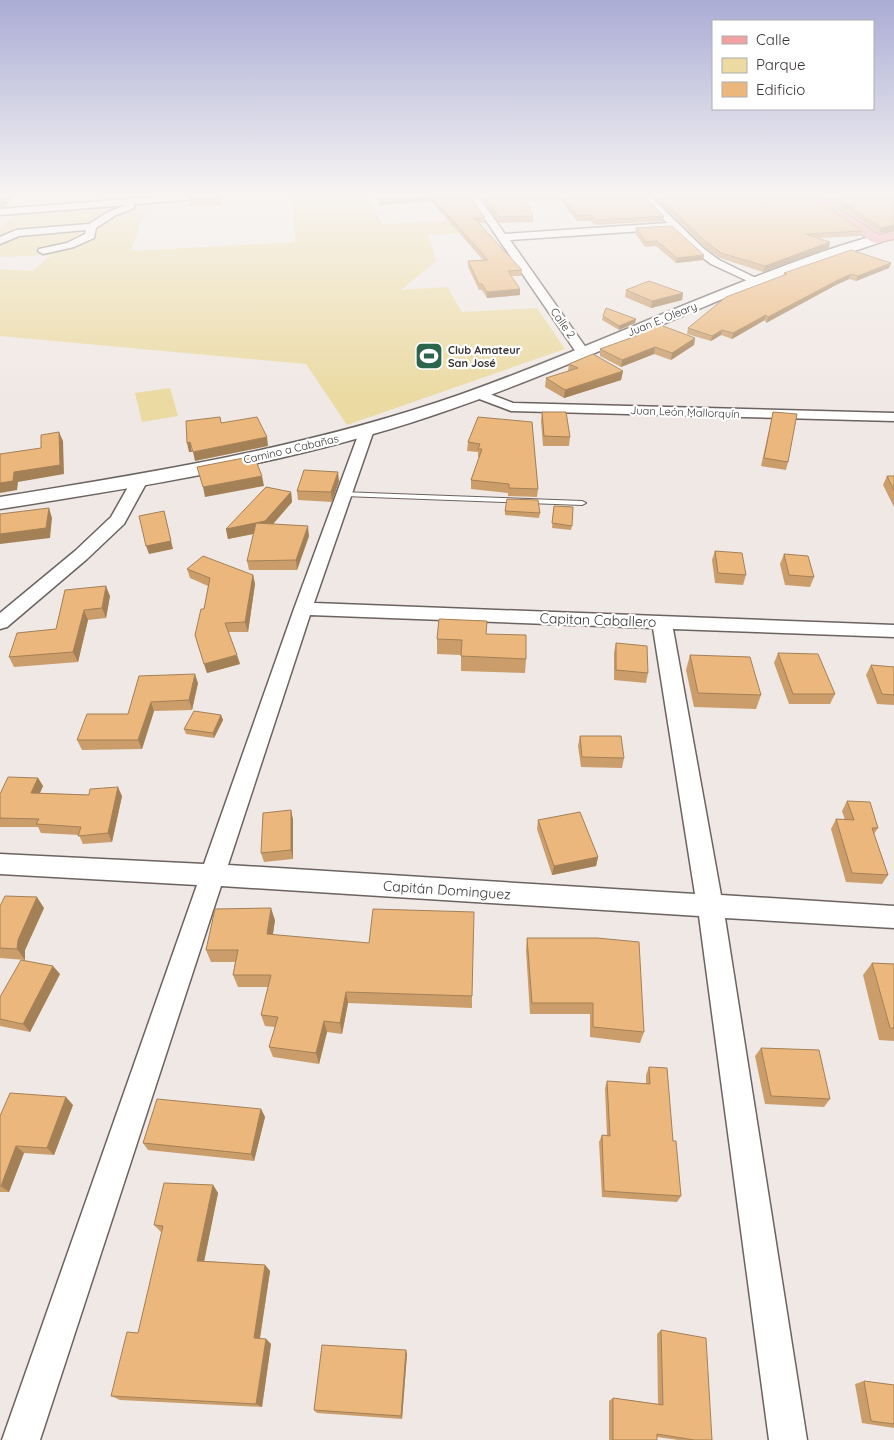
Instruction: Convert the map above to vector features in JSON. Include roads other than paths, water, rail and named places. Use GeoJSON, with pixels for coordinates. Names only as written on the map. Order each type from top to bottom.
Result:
{"type":"FeatureCollection","features":[{"type":"Feature","properties":{"kind":"street","name":"Calle 2"},"geometry":{"type":"LineString","coordinates":[[519,263],[578,355]]}},
{"type":"Feature","properties":{"kind":"street"},"geometry":{"type":"LineString","coordinates":[[718,263],[756,281]]}},
{"type":"Feature","properties":{"kind":"street","name":"Juan E. Oleary"},"geometry":{"type":"LineString","coordinates":[[578,355],[756,281],[807,263]]}},
{"type":"Feature","properties":{"kind":"street","name":"Camino a Cabañas"},"geometry":{"type":"LineString","coordinates":[[0,503],[140,480],[298,449],[367,430],[479,394],[578,355]]}},
{"type":"Feature","properties":{"kind":"street","name":"Juan León Mallorquín"},"geometry":{"type":"LineString","coordinates":[[479,394],[511,407],[894,417]]}},
{"type":"Feature","properties":{"kind":"street"},"geometry":{"type":"LineString","coordinates":[[21,1440],[303,609],[367,430]]}},
{"type":"Feature","properties":{"kind":"street"},"geometry":{"type":"LineString","coordinates":[[0,623],[81,555],[118,520],[140,480]]}},
{"type":"Feature","properties":{"kind":"street","name":"Capitan Caballero"},"geometry":{"type":"LineString","coordinates":[[303,609],[894,631]]}},
{"type":"Feature","properties":{"kind":"street"},"geometry":{"type":"LineString","coordinates":[[662,623],[710,906],[788,1440]]}},
{"type":"Feature","properties":{"kind":"street","name":"Capitán Dominguez"},"geometry":{"type":"LineString","coordinates":[[0,864],[212,875],[894,917]]}},
{"type":"Feature","properties":{"kind":"lane"},"geometry":{"type":"LineString","coordinates":[[344,494],[582,503]]}},
{"type":"Feature","properties":{"kind":"place","name":"Club Amateur San José"},"geometry":{"type":"Point","coordinates":[429,356]}}]}
